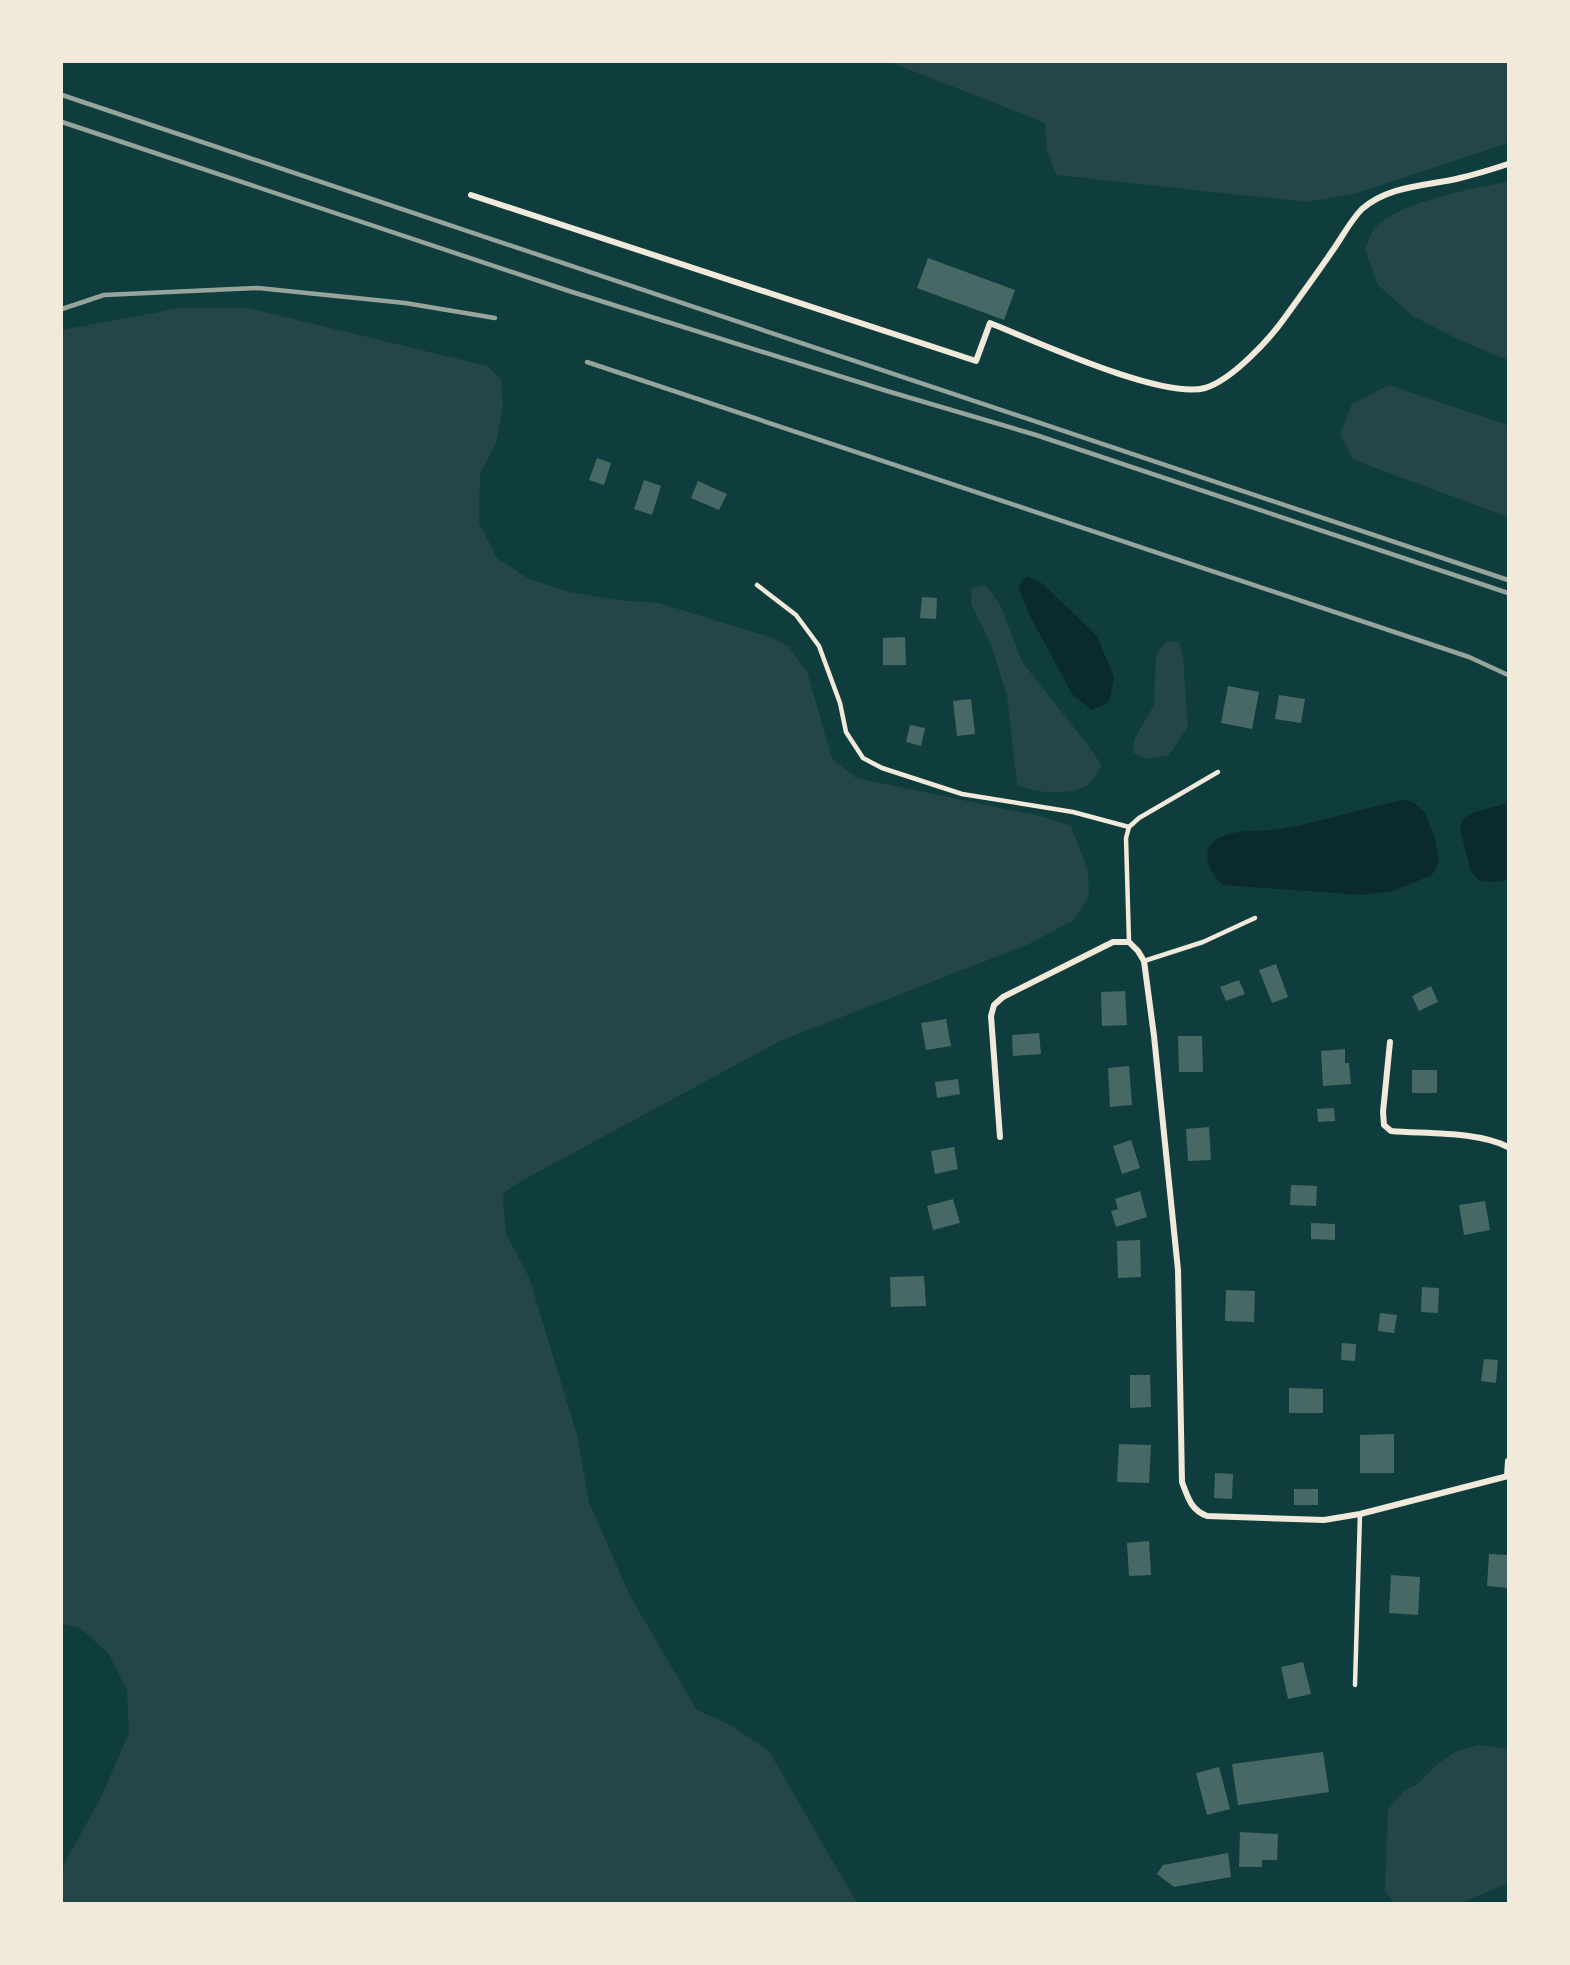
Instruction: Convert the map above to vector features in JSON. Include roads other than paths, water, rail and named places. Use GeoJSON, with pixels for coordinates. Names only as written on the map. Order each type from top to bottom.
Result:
{"type":"FeatureCollection","features":[{"type":"Feature","properties":{"kind":"street"},"geometry":{"type":"LineString","coordinates":[[471,195],[976,361],[990,323],[1115,372],[1162,387],[1187,390],[1205,388],[1220,380],[1242,364],[1258,348],[1283,320],[1363,209],[1382,197],[1409,187],[1459,178],[1509,164]]}},
{"type":"Feature","properties":{"kind":"street"},"geometry":{"type":"LineString","coordinates":[[1000,1137],[991,1016],[994,1005],[1003,997],[1113,942],[1129,942],[1138,951],[1143,961],[1154,1036],[1178,1270],[1182,1482],[1196,1512],[1207,1516],[1324,1520],[1360,1514],[1508,1476],[1509,1461]]}},
{"type":"Feature","properties":{"kind":"street"},"geometry":{"type":"LineString","coordinates":[[1390,1042],[1383,1112],[1384,1125],[1391,1131],[1475,1137],[1493,1140],[1509,1147]]}},
{"type":"Feature","properties":{"kind":"lane"},"geometry":{"type":"LineString","coordinates":[[757,585],[796,615],[819,646],[840,703],[846,732],[863,758],[882,768],[962,794],[1073,812],[1129,826]]}},
{"type":"Feature","properties":{"kind":"lane"},"geometry":{"type":"LineString","coordinates":[[1129,942],[1126,838],[1129,826],[1138,818],[1218,772]]}},
{"type":"Feature","properties":{"kind":"lane"},"geometry":{"type":"LineString","coordinates":[[1143,961],[1203,942],[1255,918]]}},
{"type":"Feature","properties":{"kind":"lane"},"geometry":{"type":"LineString","coordinates":[[1355,1685],[1360,1514]]}},
{"type":"Feature","properties":{"kind":"railway"},"geometry":{"type":"LineString","coordinates":[[62,95],[1508,580]]}},
{"type":"Feature","properties":{"kind":"railway"},"geometry":{"type":"LineString","coordinates":[[62,122],[569,291],[887,391],[1036,435],[1508,593]]}},
{"type":"Feature","properties":{"kind":"railway"},"geometry":{"type":"LineString","coordinates":[[62,309],[104,295],[258,288],[405,303],[495,318]]}},
{"type":"Feature","properties":{"kind":"railway"},"geometry":{"type":"LineString","coordinates":[[587,362],[1469,657],[1508,675]]}}]}
